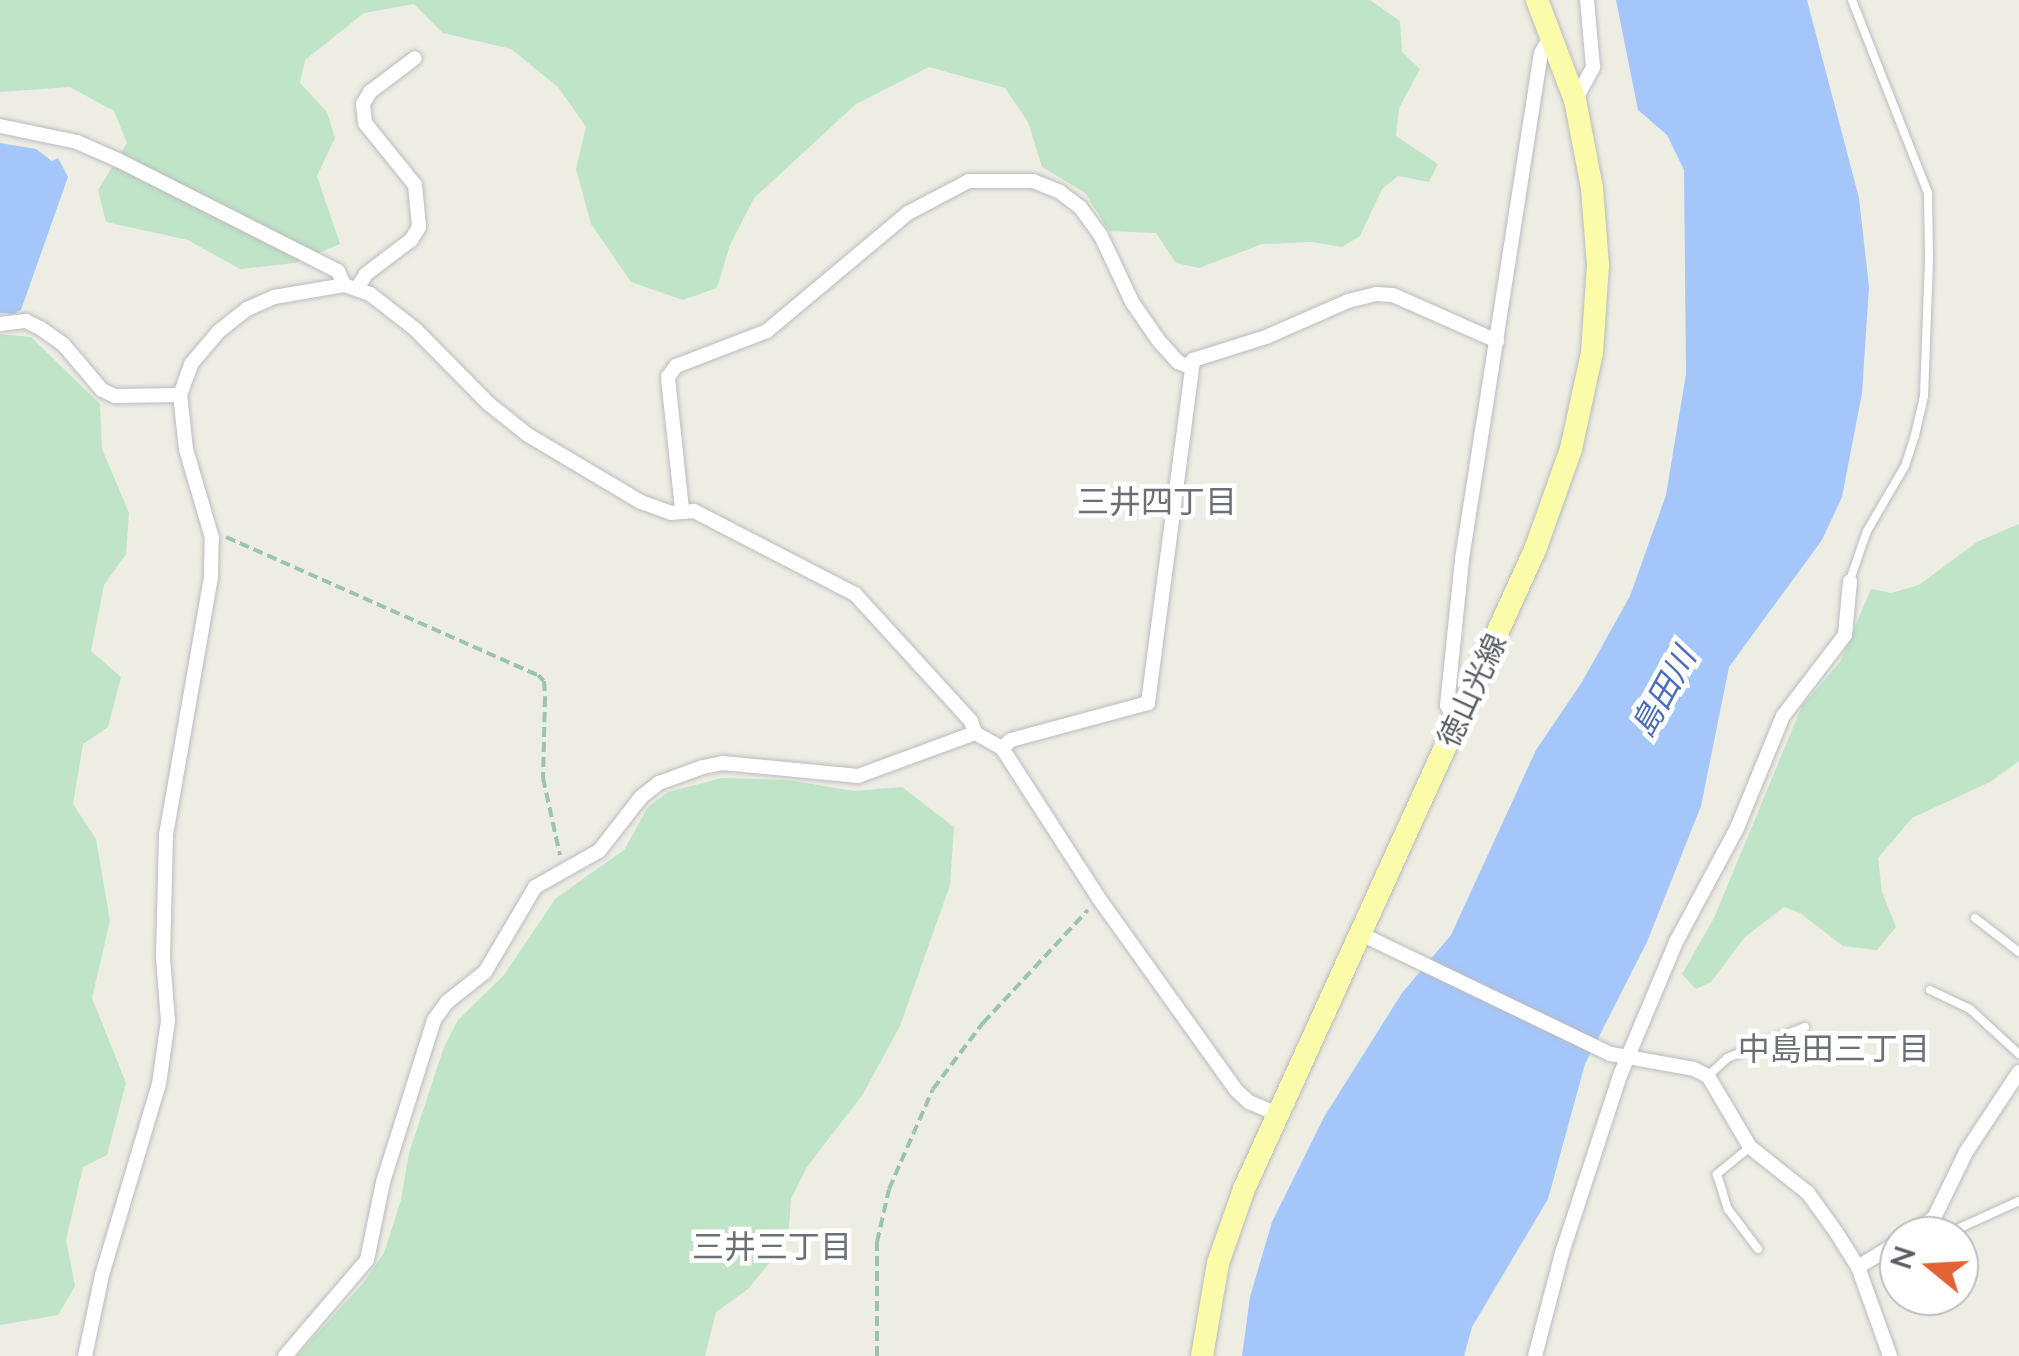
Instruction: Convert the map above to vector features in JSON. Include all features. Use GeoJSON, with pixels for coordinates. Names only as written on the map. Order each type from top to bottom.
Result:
{"type":"FeatureCollection","features":[{"type":"Feature","properties":{"kind":"main road","name":"徳山光線"},"geometry":{"type":"LineString","coordinates":[[1202,1356],[1218,1263],[1275,1114],[1535,550],[1571,449],[1592,353],[1598,265],[1592,188],[1575,100],[1537,0]]}},
{"type":"Feature","properties":{"kind":"street"},"geometry":{"type":"LineString","coordinates":[[1575,100],[1593,67],[1587,0]]}},
{"type":"Feature","properties":{"kind":"street"},"geometry":{"type":"LineString","coordinates":[[1456,724],[1447,705],[1450,652],[1541,54],[1551,36]]}},
{"type":"Feature","properties":{"kind":"street"},"geometry":{"type":"LineString","coordinates":[[85,1356],[102,1275],[165,1055],[166,835],[202,639],[212,538],[186,449],[180,395],[191,364],[219,331],[247,309],[274,297],[351,286],[411,240],[418,227],[415,186],[366,123],[363,104],[370,92],[415,58]]}},
{"type":"Feature","properties":{"kind":"street"},"geometry":{"type":"LineString","coordinates":[[0,126],[77,142],[338,271],[351,286],[416,329],[489,404],[528,435],[640,502],[671,512],[682,509],[855,594],[971,721],[975,733],[1002,748],[1100,900],[1236,1090],[1249,1102],[1275,1114]]}},
{"type":"Feature","properties":{"kind":"street"},"geometry":{"type":"LineString","coordinates":[[682,509],[668,376],[676,366],[768,331],[908,213],[969,180],[1033,182],[1060,192],[1080,207],[1101,236],[1126,290],[1159,341],[1178,362],[1190,367]]}},
{"type":"Feature","properties":{"kind":"street"},"geometry":{"type":"LineString","coordinates":[[1002,748],[1011,740],[1148,703],[1190,367],[1194,360],[1218,349],[1266,337],[1348,300],[1376,294],[1408,301],[1497,341]]}},
{"type":"Feature","properties":{"kind":"street"},"geometry":{"type":"LineString","coordinates":[[0,324],[26,321],[40,328],[63,344],[102,390],[115,396],[180,395]]}},
{"type":"Feature","properties":{"kind":"street"},"geometry":{"type":"LineString","coordinates":[[1535,1356],[1562,1252],[1628,1059],[1665,966],[1737,828],[1782,716],[1845,636],[1850,581]]}},
{"type":"Feature","properties":{"kind":"street"},"geometry":{"type":"LineString","coordinates":[[284,1356],[367,1260],[383,1182],[434,1020],[447,1002],[485,972],[535,887],[599,851],[641,797],[659,783],[704,767],[722,763],[858,776],[975,733]]}},
{"type":"Feature","properties":{"kind":"street"},"geometry":{"type":"LineString","coordinates":[[1357,932],[1611,1054],[1694,1068],[1708,1076],[1750,1147],[1808,1193],[1858,1267],[1890,1356]]}},
{"type":"Feature","properties":{"kind":"street"},"geometry":{"type":"LineString","coordinates":[[1935,1216],[1966,1152],[2019,1072]]}},
{"type":"Feature","properties":{"kind":"street"},"geometry":{"type":"LineString","coordinates":[[1858,1267],[1879,1254]]}},
{"type":"Feature","properties":{"kind":"lane"},"geometry":{"type":"LineString","coordinates":[[1850,581],[1867,531],[1906,466],[1915,436],[1924,396],[1929,257],[1928,193],[1852,0]]}},
{"type":"Feature","properties":{"kind":"lane"},"geometry":{"type":"LineString","coordinates":[[1975,918],[2019,952]]}},
{"type":"Feature","properties":{"kind":"lane"},"geometry":{"type":"LineString","coordinates":[[1930,990],[1970,1008],[2019,1054]]}},
{"type":"Feature","properties":{"kind":"lane"},"geometry":{"type":"LineString","coordinates":[[1708,1076],[1726,1058],[1805,1027]]}},
{"type":"Feature","properties":{"kind":"lane"},"geometry":{"type":"LineString","coordinates":[[1750,1147],[1717,1174],[1728,1210],[1758,1249]]}},
{"type":"Feature","properties":{"kind":"lane"},"geometry":{"type":"LineString","coordinates":[[1979,1221],[2019,1201]]}},
{"type":"Feature","properties":{"kind":"path"},"geometry":{"type":"LineString","coordinates":[[212,538],[240,540],[538,674],[544,682],[545,697],[543,778],[551,825],[567,868]]}},
{"type":"Feature","properties":{"kind":"path"},"geometry":{"type":"LineString","coordinates":[[877,1356],[878,1242],[885,1206],[933,1089],[983,1023],[1068,926],[1100,900]]}},
{"type":"Feature","properties":{"kind":"green space"},"geometry":{"type":"Polygon","coordinates":[[[0,0],[1370,0],[1400,21],[1402,52],[1420,69],[1399,108],[1396,136],[1438,164],[1429,182],[1398,176],[1382,189],[1360,236],[1342,247],[1312,242],[1262,244],[1199,268],[1176,263],[1156,233],[1109,231],[1085,193],[1042,167],[1028,122],[1005,88],[929,67],[856,104],[754,198],[730,245],[717,288],[683,300],[631,282],[591,224],[576,169],[586,127],[558,87],[511,49],[443,33],[414,4],[364,13],[305,60],[300,83],[327,112],[335,138],[317,176],[340,244],[295,263],[240,269],[188,240],[106,222],[98,190],[127,143],[114,111],[70,87],[0,92],[0,0]]]}},
{"type":"Feature","properties":{"kind":"green space"},"geometry":{"type":"Polygon","coordinates":[[[0,334],[31,337],[100,404],[102,449],[129,513],[126,554],[104,585],[91,651],[121,677],[108,727],[83,744],[73,804],[96,839],[110,921],[92,998],[126,1083],[107,1155],[83,1167],[66,1240],[75,1286],[58,1315],[0,1325],[0,334]]]}},
{"type":"Feature","properties":{"kind":"green space"},"geometry":{"type":"Polygon","coordinates":[[[2019,524],[2019,761],[1990,782],[1912,818],[1878,858],[1882,892],[1896,927],[1877,950],[1843,946],[1800,913],[1784,907],[1745,937],[1711,982],[1696,989],[1682,974],[1714,918],[1802,706],[1840,662],[1871,589],[1891,593],[1919,585],[1977,542],[2019,524]]]}},
{"type":"Feature","properties":{"kind":"green space"},"geometry":{"type":"Polygon","coordinates":[[[722,778],[788,780],[854,791],[902,787],[954,827],[950,885],[900,1026],[863,1094],[807,1167],[791,1199],[788,1240],[748,1289],[716,1312],[705,1356],[297,1356],[364,1282],[384,1253],[401,1200],[409,1153],[444,1047],[458,1020],[503,976],[556,898],[624,850],[648,807],[668,792],[722,778]]]}},
{"type":"Feature","properties":{"kind":"water","name":"島田川"},"geometry":{"type":"Polygon","coordinates":[[[1616,0],[1807,0],[1859,198],[1869,287],[1862,393],[1842,497],[1822,540],[1729,667],[1701,806],[1647,942],[1585,1064],[1548,1199],[1472,1327],[1464,1356],[1242,1356],[1250,1297],[1272,1222],[1324,1117],[1402,993],[1451,935],[1536,750],[1582,682],[1630,596],[1666,495],[1686,374],[1684,170],[1667,135],[1638,110],[1616,0]]]}},
{"type":"Feature","properties":{"kind":"water"},"geometry":{"type":"Polygon","coordinates":[[[0,143],[36,149],[52,161],[58,158],[68,177],[21,310],[14,314],[0,313],[0,143]]]}},
{"type":"Feature","properties":{"kind":"district","name":"三井四丁目"},"geometry":{"type":"Point","coordinates":[1157,501]}},
{"type":"Feature","properties":{"kind":"district","name":"中島田三丁目"},"geometry":{"type":"Point","coordinates":[1834,1048]}},
{"type":"Feature","properties":{"kind":"district","name":"三井三丁目"},"geometry":{"type":"Point","coordinates":[772,1246]}}]}
